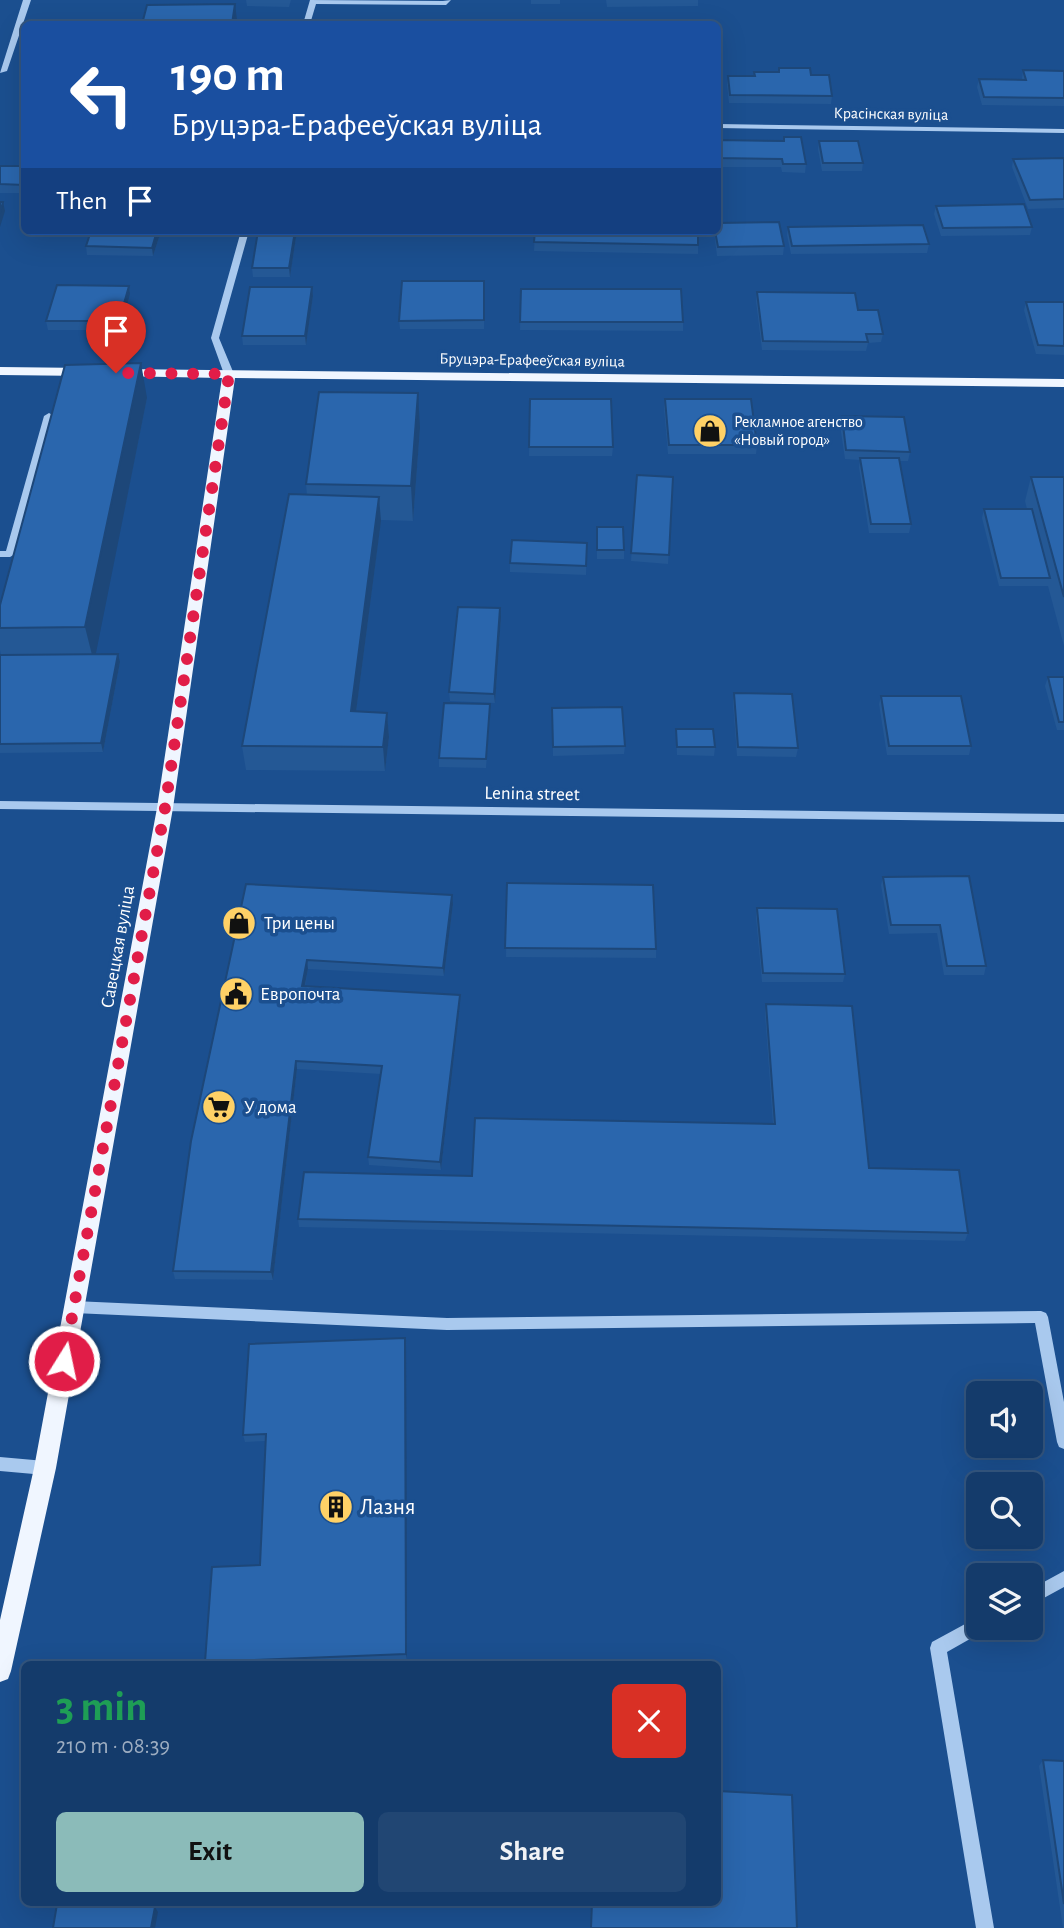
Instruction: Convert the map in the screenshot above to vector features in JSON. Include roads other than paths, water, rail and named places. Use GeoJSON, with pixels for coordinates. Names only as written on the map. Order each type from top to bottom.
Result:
{"type":"FeatureCollection","features":[{"type":"Feature","properties":{"kind":"main road","name":"Бруцэра-Ерафееўская вуліца"},"geometry":{"type":"LineString","coordinates":[[0,371],[1064,383]]}},
{"type":"Feature","properties":{"kind":"main road","name":"Савецкая вуліца"},"geometry":{"type":"LineString","coordinates":[[0,1671],[45,1468],[165,808],[229,374]]}},
{"type":"Feature","properties":{"kind":"street"},"geometry":{"type":"LineString","coordinates":[[0,71],[3,71],[27,0]]}},
{"type":"Feature","properties":{"kind":"street"},"geometry":{"type":"LineString","coordinates":[[307,21],[313,1],[446,3],[447,0]]}},
{"type":"Feature","properties":{"kind":"street","name":"Красінская вуліца"},"geometry":{"type":"LineString","coordinates":[[721,126],[1064,131]]}},
{"type":"Feature","properties":{"kind":"street","name":"Савецкая вуліца"},"geometry":{"type":"LineString","coordinates":[[229,374],[215,338],[245,235]]}},
{"type":"Feature","properties":{"kind":"street"},"geometry":{"type":"LineString","coordinates":[[0,554],[10,554],[49,416]]}},
{"type":"Feature","properties":{"kind":"street","name":"Lenina street"},"geometry":{"type":"LineString","coordinates":[[0,805],[1064,818]]}},
{"type":"Feature","properties":{"kind":"street"},"geometry":{"type":"LineString","coordinates":[[74,1307],[447,1324],[1041,1317],[1064,1443]]}},
{"type":"Feature","properties":{"kind":"street"},"geometry":{"type":"LineString","coordinates":[[0,1464],[45,1468]]}},
{"type":"Feature","properties":{"kind":"street"},"geometry":{"type":"LineString","coordinates":[[1043,1590],[1064,1579]]}},
{"type":"Feature","properties":{"kind":"street"},"geometry":{"type":"LineString","coordinates":[[966,1631],[937,1647],[985,1928]]}},
{"type":"Feature","properties":{"kind":"place","name":"Рекламное агенство «Новый город»"},"geometry":{"type":"Point","coordinates":[710,431]}},
{"type":"Feature","properties":{"kind":"place","name":"Три цены"},"geometry":{"type":"Point","coordinates":[239,923]}},
{"type":"Feature","properties":{"kind":"place","name":"Европочта"},"geometry":{"type":"Point","coordinates":[236,994]}},
{"type":"Feature","properties":{"kind":"place","name":"У дома"},"geometry":{"type":"Point","coordinates":[219,1107]}},
{"type":"Feature","properties":{"kind":"place","name":"Лазня"},"geometry":{"type":"Point","coordinates":[336,1507]}}]}
